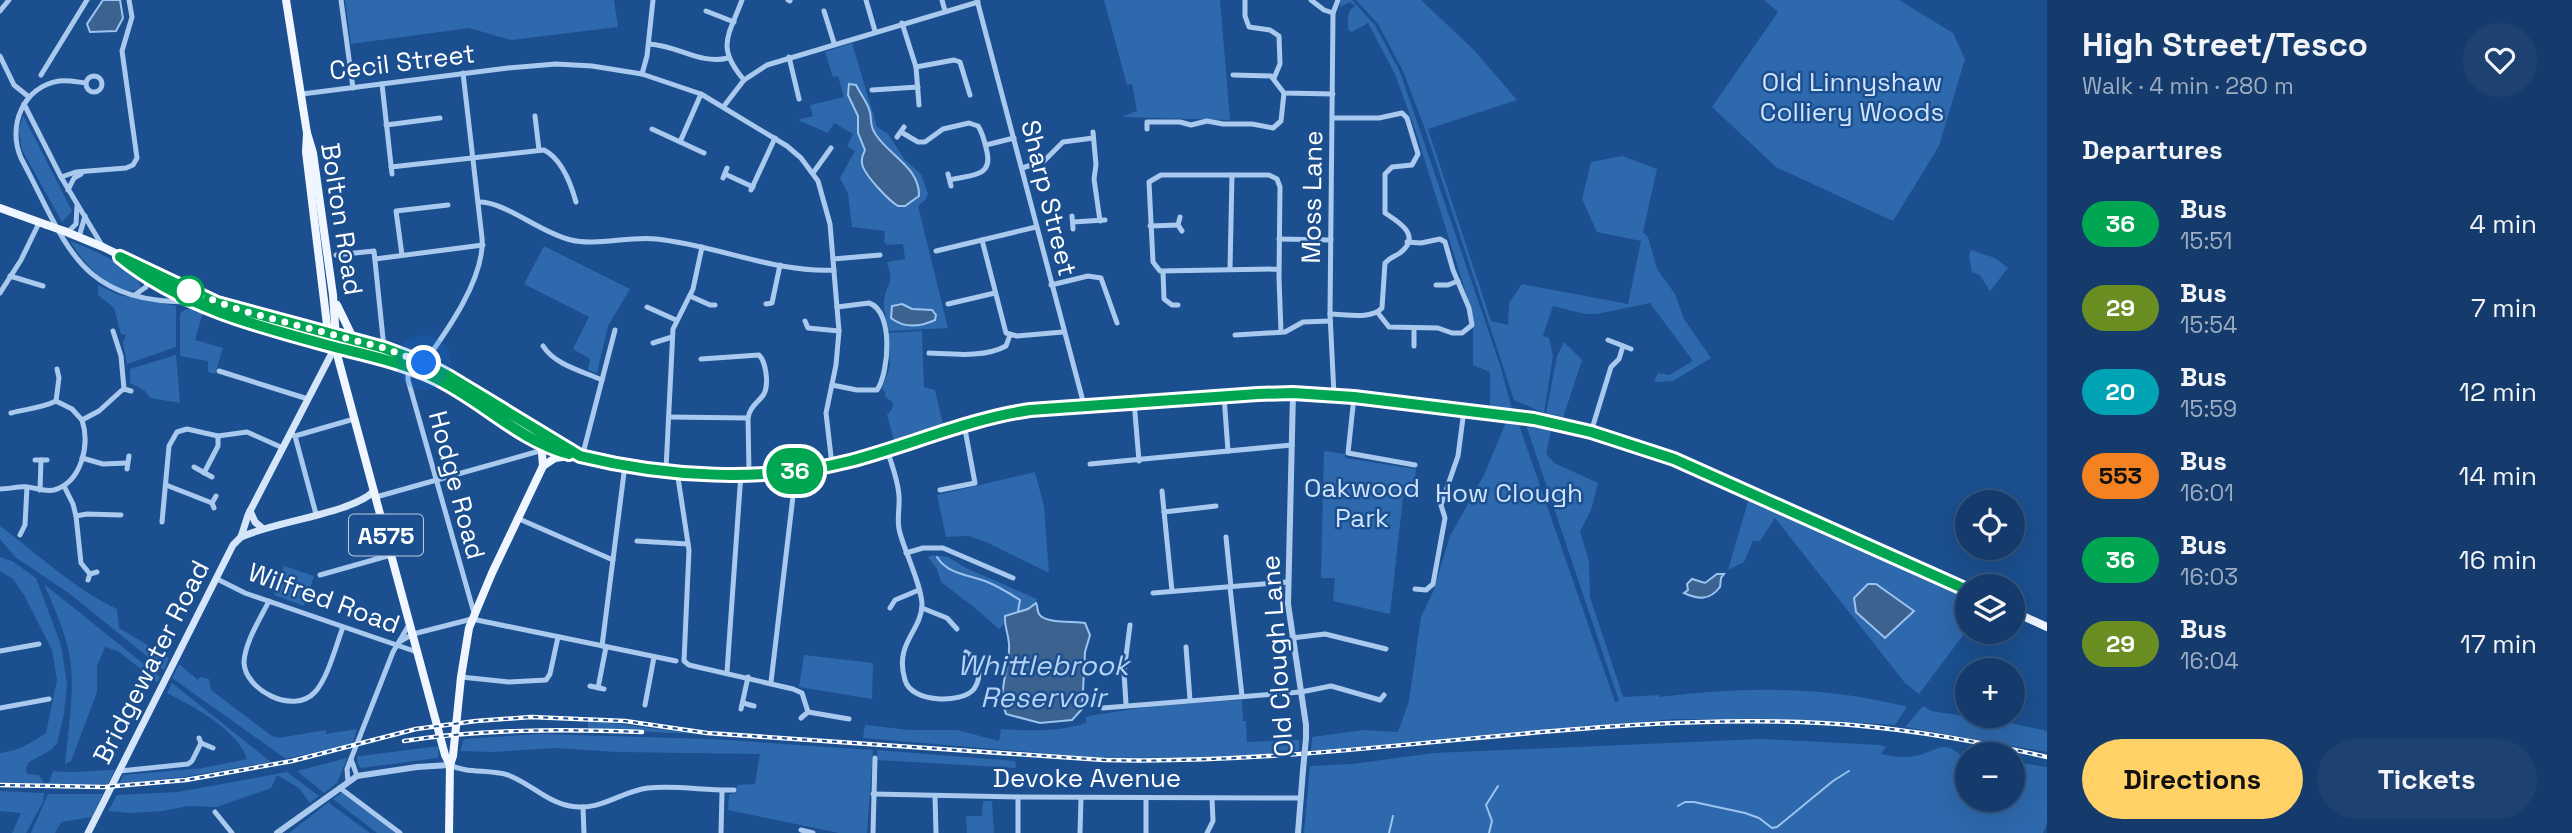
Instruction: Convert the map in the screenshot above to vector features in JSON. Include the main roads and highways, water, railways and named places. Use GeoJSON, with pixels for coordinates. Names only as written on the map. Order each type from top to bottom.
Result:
{"type":"FeatureCollection","features":[{"type":"Feature","properties":{"kind":"main road","name":"Bolton Road"},"geometry":{"type":"LineString","coordinates":[[286,0],[307,133],[313,153],[333,295],[332,334]]}},
{"type":"Feature","properties":{"kind":"main road","name":"Bolton Road"},"geometry":{"type":"LineString","coordinates":[[307,133],[306,152],[335,347]]}},
{"type":"Feature","properties":{"kind":"main road"},"geometry":{"type":"LineString","coordinates":[[0,208],[103,247],[148,277],[195,302],[236,318],[408,367],[452,387],[543,448],[625,465],[677,471],[796,471],[832,465],[964,424],[1009,413],[1134,401],[1224,396],[1293,393],[1334,395],[1531,419],[1591,432],[1674,459],[1955,585]]}},
{"type":"Feature","properties":{"kind":"main road"},"geometry":{"type":"LineString","coordinates":[[120,257],[217,303],[384,348],[424,363],[581,456]]}},
{"type":"Feature","properties":{"kind":"main road","name":"A575"},"geometry":{"type":"LineString","coordinates":[[333,295],[342,320],[354,340]]}},
{"type":"Feature","properties":{"kind":"main road","name":"A575"},"geometry":{"type":"LineString","coordinates":[[335,347],[373,495],[450,765]]}},
{"type":"Feature","properties":{"kind":"main road","name":"Bridgewater Road"},"geometry":{"type":"LineString","coordinates":[[88,833],[235,542],[241,537],[250,510],[283,448],[293,435],[335,347]]}},
{"type":"Feature","properties":{"kind":"main road"},"geometry":{"type":"LineString","coordinates":[[525,424],[538,434],[543,448]]}},
{"type":"Feature","properties":{"kind":"main road","name":"A575"},"geometry":{"type":"LineString","coordinates":[[449,833],[450,765],[461,677],[473,616],[543,466],[543,448]]}},
{"type":"Feature","properties":{"kind":"main road"},"geometry":{"type":"LineString","coordinates":[[543,466],[555,458],[581,456]]}},
{"type":"Feature","properties":{"kind":"main road"},"geometry":{"type":"LineString","coordinates":[[241,537],[373,495]]}},
{"type":"Feature","properties":{"kind":"main road"},"geometry":{"type":"LineString","coordinates":[[250,510],[255,522],[263,529]]}},
{"type":"Feature","properties":{"kind":"main road"},"geometry":{"type":"LineString","coordinates":[[2025,617],[2047,626]]}},
{"type":"Feature","properties":{"kind":"main road"},"geometry":{"type":"LineString","coordinates":[[440,735],[455,733]]}},
{"type":"Feature","properties":{"kind":"water"},"geometry":{"type":"Polygon","coordinates":[[[103,0],[120,0],[123,18],[116,31],[90,32],[87,24],[103,0]]]}},
{"type":"Feature","properties":{"kind":"water"},"geometry":{"type":"Polygon","coordinates":[[[849,84],[856,85],[866,103],[876,135],[915,178],[919,196],[905,206],[898,206],[889,199],[863,167],[865,150],[858,133],[858,116],[848,95],[849,84]]]}},
{"type":"Feature","properties":{"kind":"water"},"geometry":{"type":"Polygon","coordinates":[[[902,304],[912,309],[932,310],[936,315],[935,320],[913,326],[896,322],[891,318],[892,306],[902,304]]]}},
{"type":"Feature","properties":{"kind":"water"},"geometry":{"type":"Polygon","coordinates":[[[1717,574],[1724,574],[1720,587],[1712,594],[1699,598],[1684,593],[1692,579],[1705,583],[1717,574]]]}},
{"type":"Feature","properties":{"kind":"water"},"geometry":{"type":"Polygon","coordinates":[[[1868,584],[1876,584],[1914,611],[1885,638],[1856,612],[1854,598],[1868,584]]]}},
{"type":"Feature","properties":{"kind":"water","name":"Whittlebrook Reservoir"},"geometry":{"type":"Polygon","coordinates":[[[1036,603],[1038,613],[1042,617],[1053,621],[1085,623],[1090,635],[1085,652],[1082,709],[1072,720],[1040,723],[1006,714],[1003,689],[1009,645],[1005,616],[1028,609],[1036,603]]]}},
{"type":"Feature","properties":{"kind":"waterway"},"geometry":{"type":"LineString","coordinates":[[937,557],[946,567],[990,583],[1020,600],[1018,611]]}},
{"type":"Feature","properties":{"kind":"waterway"},"geometry":{"type":"LineString","coordinates":[[1678,806],[1685,802],[1694,802],[1745,813],[1759,818],[1772,828],[1777,827],[1849,771]]}},
{"type":"Feature","properties":{"kind":"waterway"},"geometry":{"type":"LineString","coordinates":[[1489,833],[1492,821],[1486,805],[1498,786]]}},
{"type":"Feature","properties":{"kind":"waterway"},"geometry":{"type":"LineString","coordinates":[[1389,833],[1393,816]]}},
{"type":"Feature","properties":{"kind":"railway"},"geometry":{"type":"LineString","coordinates":[[0,785],[104,787],[186,780],[292,761],[416,729],[531,717],[625,721],[707,733],[1104,760],[1194,760],[1284,755],[1642,725],[1732,721],[1822,723],[1935,735],[2047,757]]}},
{"type":"Feature","properties":{"kind":"railway"},"geometry":{"type":"LineString","coordinates":[[404,741],[523,731],[642,732]]}},
{"type":"Feature","properties":{"kind":"park label","name":"Old Linnyshaw Colliery Woods"},"geometry":{"type":"Point","coordinates":[1852,97]}},
{"type":"Feature","properties":{"kind":"park label","name":"How Clough"},"geometry":{"type":"Point","coordinates":[1509,493]}},
{"type":"Feature","properties":{"kind":"park label","name":"Oakwood Park"},"geometry":{"type":"Point","coordinates":[1362,503]}}]}
